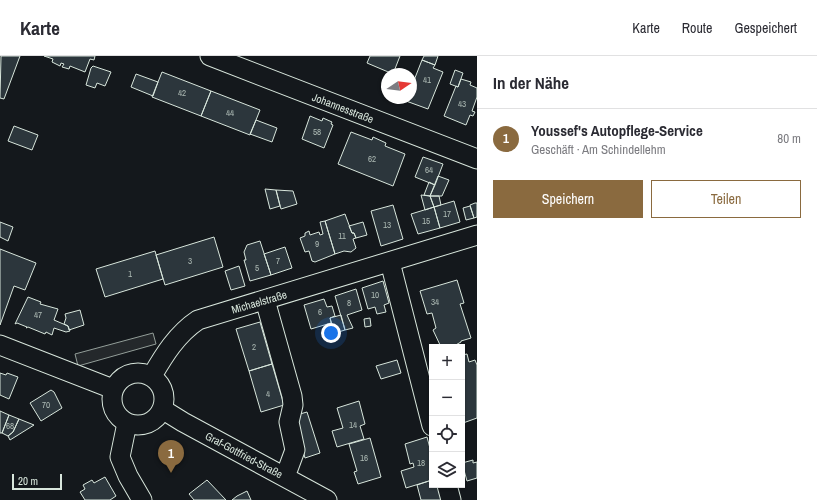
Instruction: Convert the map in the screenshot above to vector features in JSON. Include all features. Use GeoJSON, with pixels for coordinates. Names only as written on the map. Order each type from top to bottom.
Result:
{"type":"FeatureCollection","features":[{"type":"Feature","properties":{"kind":"street","name":"Johannesstraße"},"geometry":{"type":"LineString","coordinates":[[210,56],[477,159]]}},
{"type":"Feature","properties":{"kind":"street","name":"Michaelstraße"},"geometry":{"type":"LineString","coordinates":[[152,376],[172,344],[192,324],[208,316],[477,235]]}},
{"type":"Feature","properties":{"kind":"street"},"geometry":{"type":"LineString","coordinates":[[390,262],[429,416]]}},
{"type":"Feature","properties":{"kind":"street"},"geometry":{"type":"LineString","coordinates":[[265,300],[292,396],[293,405],[289,422],[294,450],[285,477]]}},
{"type":"Feature","properties":{"kind":"street"},"geometry":{"type":"LineString","coordinates":[[0,345],[113,389]]}},
{"type":"Feature","properties":{"kind":"street"},"geometry":{"type":"LineString","coordinates":[[137,372],[152,376],[159,382],[163,390],[164,400],[162,409],[156,418],[148,423],[137,425],[127,423],[115,412],[111,397],[113,389],[117,382],[129,373],[137,372]]}},
{"type":"Feature","properties":{"kind":"street","name":"Graf-Gottfried-Straße"},"geometry":{"type":"LineString","coordinates":[[162,409],[183,422],[327,500]]}},
{"type":"Feature","properties":{"kind":"street"},"geometry":{"type":"LineString","coordinates":[[127,423],[120,457],[128,476],[142,500]]}},
{"type":"Feature","properties":{"kind":"street"},"geometry":{"type":"LineString","coordinates":[[448,488],[451,500]]}},
{"type":"Feature","properties":{"kind":"shaded area"},"geometry":{"type":"Polygon","coordinates":[[[153,333],[156,344],[78,366],[75,354],[153,333]]]}},
{"type":"Feature","properties":{"kind":"building"},"geometry":{"type":"Polygon","coordinates":[[[1,56],[20,56],[4,99],[0,98],[1,56]]]}},
{"type":"Feature","properties":{"kind":"building"},"geometry":{"type":"Polygon","coordinates":[[[44,56],[95,56],[94,60],[90,59],[85,72],[70,66],[69,69],[62,67],[64,64],[61,63],[60,66],[52,62],[53,59],[44,56]]]}},
{"type":"Feature","properties":{"kind":"building"},"geometry":{"type":"Polygon","coordinates":[[[370,56],[400,56],[395,68],[381,69],[367,63],[370,56]]]}},
{"type":"Feature","properties":{"kind":"building"},"geometry":{"type":"Polygon","coordinates":[[[424,56],[438,56],[435,65],[422,60],[424,56]]]}},
{"type":"Feature","properties":{"kind":"building"},"geometry":{"type":"Polygon","coordinates":[[[422,60],[435,65],[433,68],[443,72],[428,109],[414,104],[417,104],[417,73],[422,60]]]}},
{"type":"Feature","properties":{"kind":"building"},"geometry":{"type":"Polygon","coordinates":[[[93,66],[111,72],[105,86],[97,83],[95,88],[86,85],[93,66]]]}},
{"type":"Feature","properties":{"kind":"building"},"geometry":{"type":"Polygon","coordinates":[[[455,70],[463,73],[458,87],[450,84],[455,70]]]}},
{"type":"Feature","properties":{"kind":"building"},"geometry":{"type":"Polygon","coordinates":[[[162,72],[211,91],[201,116],[152,97],[162,72]]]}},
{"type":"Feature","properties":{"kind":"building"},"geometry":{"type":"Polygon","coordinates":[[[136,74],[158,82],[153,96],[131,87],[136,74]]]}},
{"type":"Feature","properties":{"kind":"building"},"geometry":{"type":"Polygon","coordinates":[[[461,79],[471,82],[470,85],[477,88],[477,97],[472,111],[475,112],[473,116],[470,115],[466,125],[444,116],[456,86],[458,87],[461,79]]]}},
{"type":"Feature","properties":{"kind":"building"},"geometry":{"type":"Polygon","coordinates":[[[211,91],[260,110],[250,135],[201,116],[211,91]]]}},
{"type":"Feature","properties":{"kind":"building"},"geometry":{"type":"Polygon","coordinates":[[[310,116],[322,121],[323,118],[332,122],[331,124],[333,125],[324,148],[302,139],[310,116]]]}},
{"type":"Feature","properties":{"kind":"building"},"geometry":{"type":"Polygon","coordinates":[[[256,120],[277,128],[272,142],[250,134],[256,120]]]}},
{"type":"Feature","properties":{"kind":"building"},"geometry":{"type":"Polygon","coordinates":[[[14,126],[38,135],[32,150],[8,141],[14,126]]]}},
{"type":"Feature","properties":{"kind":"building"},"geometry":{"type":"Polygon","coordinates":[[[351,132],[372,140],[373,137],[386,143],[385,146],[405,154],[393,186],[338,164],[351,132]]]}},
{"type":"Feature","properties":{"kind":"building"},"geometry":{"type":"Polygon","coordinates":[[[423,157],[443,164],[435,185],[415,177],[423,157]]]}},
{"type":"Feature","properties":{"kind":"building"},"geometry":{"type":"Polygon","coordinates":[[[438,176],[449,180],[442,196],[430,196],[438,176]]]}},
{"type":"Feature","properties":{"kind":"building"},"geometry":{"type":"Polygon","coordinates":[[[429,182],[435,185],[430,196],[424,195],[429,182]]]}},
{"type":"Feature","properties":{"kind":"building"},"geometry":{"type":"Polygon","coordinates":[[[265,189],[276,190],[280,206],[270,209],[265,189]]]}},
{"type":"Feature","properties":{"kind":"building"},"geometry":{"type":"Polygon","coordinates":[[[276,190],[293,191],[297,204],[281,209],[276,190]]]}},
{"type":"Feature","properties":{"kind":"building"},"geometry":{"type":"Polygon","coordinates":[[[421,195],[430,196],[434,207],[425,210],[421,195]]]}},
{"type":"Feature","properties":{"kind":"building"},"geometry":{"type":"Polygon","coordinates":[[[430,196],[439,196],[441,205],[434,207],[430,196]]]}},
{"type":"Feature","properties":{"kind":"building"},"geometry":{"type":"Polygon","coordinates":[[[454,201],[460,222],[440,228],[434,207],[454,201]]]}},
{"type":"Feature","properties":{"kind":"building"},"geometry":{"type":"Polygon","coordinates":[[[477,203],[477,217],[474,218],[470,205],[477,203]]]}},
{"type":"Feature","properties":{"kind":"building"},"geometry":{"type":"Polygon","coordinates":[[[393,205],[403,239],[381,246],[371,211],[393,205]]]}},
{"type":"Feature","properties":{"kind":"building"},"geometry":{"type":"Polygon","coordinates":[[[470,206],[474,218],[466,220],[463,208],[470,206]]]}},
{"type":"Feature","properties":{"kind":"building"},"geometry":{"type":"Polygon","coordinates":[[[434,207],[440,228],[418,234],[411,214],[434,207]]]}},
{"type":"Feature","properties":{"kind":"building"},"geometry":{"type":"Polygon","coordinates":[[[345,214],[352,233],[354,233],[356,238],[353,239],[356,248],[351,252],[344,251],[335,254],[325,221],[345,214]]]}},
{"type":"Feature","properties":{"kind":"building"},"geometry":{"type":"Polygon","coordinates":[[[325,221],[335,254],[315,262],[312,261],[309,251],[305,252],[300,238],[305,236],[305,233],[309,231],[310,235],[319,232],[320,235],[323,234],[320,222],[325,221]]]}},
{"type":"Feature","properties":{"kind":"building"},"geometry":{"type":"Polygon","coordinates":[[[0,222],[13,227],[8,241],[0,237],[0,222]]]}},
{"type":"Feature","properties":{"kind":"building"},"geometry":{"type":"Polygon","coordinates":[[[363,222],[367,235],[356,238],[349,226],[363,222]]]}},
{"type":"Feature","properties":{"kind":"building"},"geometry":{"type":"Polygon","coordinates":[[[214,237],[223,267],[165,285],[156,255],[214,237]]]}},
{"type":"Feature","properties":{"kind":"building"},"geometry":{"type":"Polygon","coordinates":[[[260,241],[271,275],[250,281],[244,260],[246,260],[244,252],[247,245],[260,241]]]}},
{"type":"Feature","properties":{"kind":"building"},"geometry":{"type":"Polygon","coordinates":[[[285,247],[292,268],[271,275],[264,254],[285,247]]]}},
{"type":"Feature","properties":{"kind":"building"},"geometry":{"type":"Polygon","coordinates":[[[0,249],[36,263],[25,290],[14,286],[0,325],[0,249]]]}},
{"type":"Feature","properties":{"kind":"building"},"geometry":{"type":"Polygon","coordinates":[[[155,251],[163,279],[105,297],[96,269],[155,251]]]}},
{"type":"Feature","properties":{"kind":"building"},"geometry":{"type":"Polygon","coordinates":[[[239,266],[245,286],[231,290],[225,271],[239,266]]]}},
{"type":"Feature","properties":{"kind":"building"},"geometry":{"type":"Polygon","coordinates":[[[457,280],[464,303],[460,304],[471,338],[461,341],[457,344],[440,344],[433,330],[436,328],[432,313],[427,314],[420,291],[457,280]]]}},
{"type":"Feature","properties":{"kind":"building"},"geometry":{"type":"Polygon","coordinates":[[[383,281],[389,303],[384,305],[386,312],[377,314],[375,307],[368,309],[362,288],[383,281]]]}},
{"type":"Feature","properties":{"kind":"building"},"geometry":{"type":"Polygon","coordinates":[[[356,289],[362,310],[347,315],[353,328],[345,330],[335,296],[356,289]]]}},
{"type":"Feature","properties":{"kind":"building"},"geometry":{"type":"Polygon","coordinates":[[[28,297],[41,302],[40,304],[58,309],[54,320],[68,326],[70,331],[66,332],[54,328],[52,335],[46,332],[45,334],[28,327],[26,328],[27,327],[17,323],[15,324],[28,297]]]}},
{"type":"Feature","properties":{"kind":"building"},"geometry":{"type":"Polygon","coordinates":[[[324,299],[327,307],[332,306],[335,316],[330,318],[331,323],[311,329],[304,305],[324,299]]]}},
{"type":"Feature","properties":{"kind":"building"},"geometry":{"type":"Polygon","coordinates":[[[80,310],[84,325],[69,330],[68,326],[64,324],[66,318],[65,314],[80,310]]]}},
{"type":"Feature","properties":{"kind":"building"},"geometry":{"type":"Polygon","coordinates":[[[341,315],[345,330],[335,333],[330,318],[341,315]]]}},
{"type":"Feature","properties":{"kind":"building"},"geometry":{"type":"Polygon","coordinates":[[[370,318],[371,326],[365,327],[364,319],[370,318]]]}},
{"type":"Feature","properties":{"kind":"building"},"geometry":{"type":"Polygon","coordinates":[[[260,322],[272,364],[249,371],[236,329],[260,322]]]}},
{"type":"Feature","properties":{"kind":"building"},"geometry":{"type":"Polygon","coordinates":[[[465,354],[467,354],[469,362],[475,360],[477,365],[477,418],[465,422],[465,380],[465,354]]]}},
{"type":"Feature","properties":{"kind":"building"},"geometry":{"type":"Polygon","coordinates":[[[397,360],[401,373],[381,379],[376,366],[397,360]]]}},
{"type":"Feature","properties":{"kind":"building"},"geometry":{"type":"Polygon","coordinates":[[[272,364],[284,405],[261,412],[249,371],[272,364]]]}},
{"type":"Feature","properties":{"kind":"building"},"geometry":{"type":"Polygon","coordinates":[[[0,373],[6,375],[7,373],[18,377],[9,399],[0,395],[0,373]]]}},
{"type":"Feature","properties":{"kind":"building"},"geometry":{"type":"Polygon","coordinates":[[[51,390],[54,392],[62,408],[41,421],[30,403],[51,390]]]}},
{"type":"Feature","properties":{"kind":"building"},"geometry":{"type":"Polygon","coordinates":[[[359,401],[365,424],[360,426],[364,439],[337,447],[332,431],[343,428],[337,408],[359,401]]]}},
{"type":"Feature","properties":{"kind":"building"},"geometry":{"type":"Polygon","coordinates":[[[0,411],[9,415],[2,433],[0,433],[0,411]]]}},
{"type":"Feature","properties":{"kind":"building"},"geometry":{"type":"Polygon","coordinates":[[[307,412],[320,453],[305,458],[293,416],[307,412]]]}},
{"type":"Feature","properties":{"kind":"building"},"geometry":{"type":"Polygon","coordinates":[[[9,415],[19,419],[13,432],[8,436],[2,433],[9,415]]]}},
{"type":"Feature","properties":{"kind":"building"},"geometry":{"type":"Polygon","coordinates":[[[19,419],[34,425],[10,440],[8,436],[13,432],[19,419]]]}},
{"type":"Feature","properties":{"kind":"building"},"geometry":{"type":"Polygon","coordinates":[[[427,437],[429,445],[429,481],[406,488],[401,471],[414,467],[413,463],[410,464],[405,444],[427,437]]]}},
{"type":"Feature","properties":{"kind":"building"},"geometry":{"type":"Polygon","coordinates":[[[370,438],[381,477],[358,484],[354,472],[357,471],[349,444],[370,438]]]}},
{"type":"Feature","properties":{"kind":"building"},"geometry":{"type":"Polygon","coordinates":[[[473,460],[473,463],[477,462],[477,478],[467,481],[465,474],[465,462],[473,460]]]}},
{"type":"Feature","properties":{"kind":"building"},"geometry":{"type":"Polygon","coordinates":[[[105,477],[116,496],[110,500],[85,500],[80,492],[85,489],[83,485],[92,480],[94,483],[105,477]]]}},
{"type":"Feature","properties":{"kind":"building"},"geometry":{"type":"Polygon","coordinates":[[[207,480],[226,500],[194,500],[189,494],[207,480]]]}},
{"type":"Feature","properties":{"kind":"building"},"geometry":{"type":"Polygon","coordinates":[[[429,481],[429,488],[441,488],[444,500],[421,500],[417,485],[429,481]]]}},
{"type":"Feature","properties":{"kind":"building"},"geometry":{"type":"Polygon","coordinates":[[[247,491],[251,500],[232,500],[237,496],[247,491]]]}},
{"type":"Feature","properties":{"kind":"place","name":"Youssef's Autopflege-Service"},"geometry":{"type":"Point","coordinates":[171,473]}}]}
